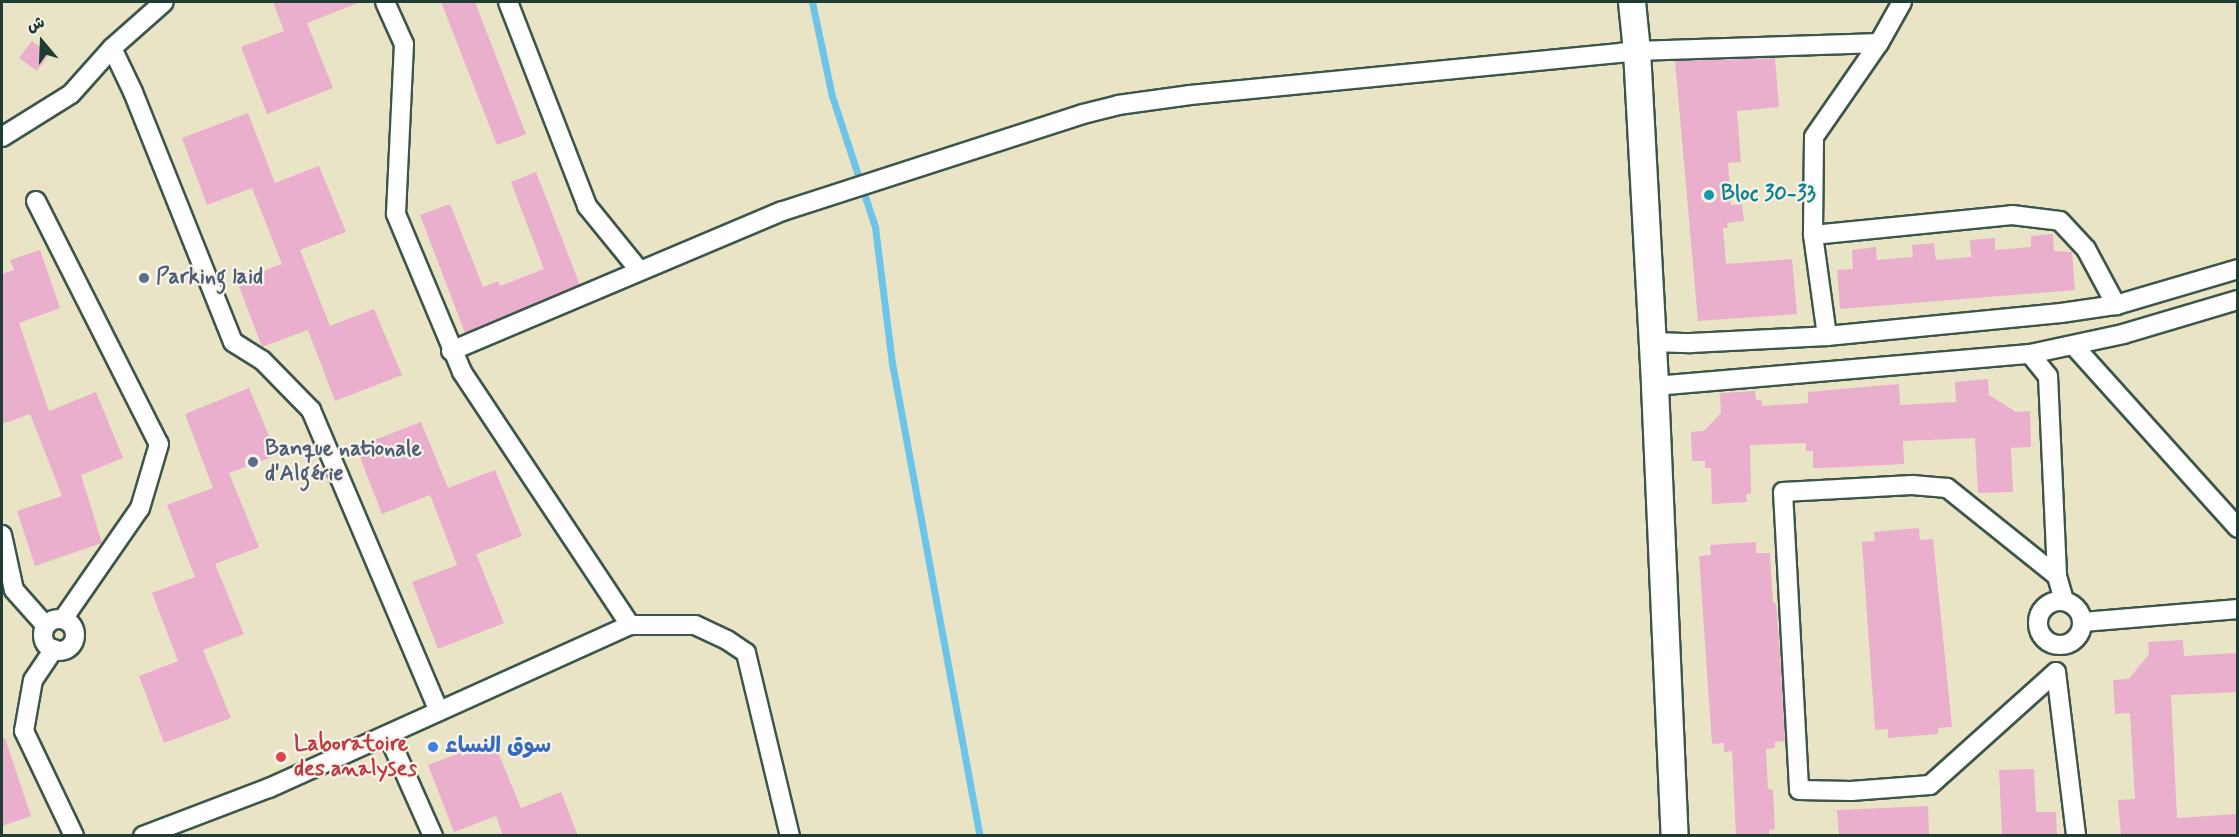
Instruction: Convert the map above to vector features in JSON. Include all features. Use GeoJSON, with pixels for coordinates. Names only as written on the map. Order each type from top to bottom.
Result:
{"type":"FeatureCollection","features":[{"type":"Feature","properties":{"kind":"street"},"geometry":{"type":"LineString","coordinates":[[2,137],[71,94],[112,48],[164,2]]}},
{"type":"Feature","properties":{"kind":"street"},"geometry":{"type":"LineString","coordinates":[[385,2],[404,44],[396,214],[451,351],[468,382],[630,625]]}},
{"type":"Feature","properties":{"kind":"street"},"geometry":{"type":"LineString","coordinates":[[508,2],[587,206],[639,270]]}},
{"type":"Feature","properties":{"kind":"street"},"geometry":{"type":"LineString","coordinates":[[1632,2],[1637,51],[1653,342],[1675,836]]}},
{"type":"Feature","properties":{"kind":"street"},"geometry":{"type":"LineString","coordinates":[[1827,336],[1814,235],[1814,138],[1879,43],[1902,2]]}},
{"type":"Feature","properties":{"kind":"street"},"geometry":{"type":"LineString","coordinates":[[451,351],[783,211],[1083,114],[1154,99],[1637,51],[1879,43]]}},
{"type":"Feature","properties":{"kind":"street"},"geometry":{"type":"LineString","coordinates":[[112,48],[133,92],[233,342],[262,360],[311,410],[438,711]]}},
{"type":"Feature","properties":{"kind":"street"},"geometry":{"type":"LineString","coordinates":[[36,201],[159,444],[140,508],[44,638],[54,649]]}},
{"type":"Feature","properties":{"kind":"street"},"geometry":{"type":"LineString","coordinates":[[1814,235],[2012,214],[2060,221],[2086,249],[2116,305]]}},
{"type":"Feature","properties":{"kind":"street"},"geometry":{"type":"LineString","coordinates":[[1653,342],[1691,343],[1827,336],[2061,313],[2116,305],[2238,269]]}},
{"type":"Feature","properties":{"kind":"street"},"geometry":{"type":"LineString","coordinates":[[1655,386],[2030,354],[2074,346],[2238,300]]}},
{"type":"Feature","properties":{"kind":"street"},"geometry":{"type":"LineString","coordinates":[[2074,346],[2238,528]]}},
{"type":"Feature","properties":{"kind":"street"},"geometry":{"type":"LineString","coordinates":[[2030,354],[2048,376],[2057,576],[2064,601]]}},
{"type":"Feature","properties":{"kind":"street"},"geometry":{"type":"LineString","coordinates":[[2056,672],[1930,785],[1851,791],[1799,790],[1783,492],[1912,485],[1947,488],[2057,576]]}},
{"type":"Feature","properties":{"kind":"street"},"geometry":{"type":"LineString","coordinates":[[2,535],[14,590],[55,622],[74,628],[75,638],[69,647],[54,649],[33,680],[24,731],[74,836]]}},
{"type":"Feature","properties":{"kind":"street"},"geometry":{"type":"LineString","coordinates":[[2057,601],[2064,601],[2077,608],[2083,621],[2079,636],[2074,641],[2059,645],[2052,644],[2041,635],[2038,621],[2044,608],[2057,601]]}},
{"type":"Feature","properties":{"kind":"street"},"geometry":{"type":"LineString","coordinates":[[2083,621],[2238,609]]}},
{"type":"Feature","properties":{"kind":"street"},"geometry":{"type":"LineString","coordinates":[[143,836],[269,788],[630,625],[695,624],[727,640],[746,653],[790,836]]}},
{"type":"Feature","properties":{"kind":"street"},"geometry":{"type":"LineString","coordinates":[[2059,645],[2056,672],[2076,836]]}},
{"type":"Feature","properties":{"kind":"street"},"geometry":{"type":"LineString","coordinates":[[388,735],[433,836]]}},
{"type":"Feature","properties":{"kind":"building"},"geometry":{"type":"Polygon","coordinates":[[[273,2],[358,3],[307,23],[333,88],[267,114],[241,47],[284,31],[273,2]]]}},
{"type":"Feature","properties":{"kind":"building"},"geometry":{"type":"Polygon","coordinates":[[[441,2],[475,2],[526,134],[497,145],[441,2]]]}},
{"type":"Feature","properties":{"kind":"building"},"geometry":{"type":"Polygon","coordinates":[[[32,41],[49,54],[37,71],[19,58],[32,41]]]}},
{"type":"Feature","properties":{"kind":"building","name":"Bloc 30-33"},"geometry":{"type":"Polygon","coordinates":[[[1775,58],[1779,107],[1737,111],[1741,162],[1728,163],[1731,205],[1742,204],[1744,221],[1727,223],[1728,228],[1723,228],[1726,264],[1792,259],[1797,314],[1698,321],[1675,61],[1775,58]]]}},
{"type":"Feature","properties":{"kind":"building"},"geometry":{"type":"Polygon","coordinates":[[[248,113],[275,183],[319,166],[346,232],[300,250],[330,326],[374,309],[402,375],[335,401],[308,330],[262,347],[237,281],[282,264],[252,188],[207,205],[182,138],[248,113]]]}},
{"type":"Feature","properties":{"kind":"building"},"geometry":{"type":"Polygon","coordinates":[[[536,172],[580,285],[465,333],[420,215],[450,204],[483,287],[498,281],[500,286],[544,269],[511,182],[536,172]]]}},
{"type":"Feature","properties":{"kind":"building"},"geometry":{"type":"Polygon","coordinates":[[[2053,234],[2054,251],[2072,252],[2075,290],[1840,309],[1837,270],[1853,269],[1852,250],[1876,247],[1877,260],[1913,257],[1912,245],[1934,243],[1936,260],[1971,257],[1970,240],[1995,238],[1995,250],[2031,247],[2031,236],[2053,234]]]}},
{"type":"Feature","properties":{"kind":"building"},"geometry":{"type":"Polygon","coordinates":[[[40,250],[60,308],[19,323],[49,411],[96,392],[123,458],[81,475],[102,543],[35,566],[17,511],[62,496],[30,414],[2,424],[2,274],[14,270],[10,260],[40,250]]]}},
{"type":"Feature","properties":{"kind":"building"},"geometry":{"type":"Polygon","coordinates":[[[1988,379],[1989,395],[2016,412],[2030,411],[2031,447],[2011,448],[2013,492],[1978,493],[1975,438],[1903,441],[1904,464],[1848,467],[1813,468],[1813,451],[1806,451],[1806,443],[1750,445],[1751,493],[1746,495],[1747,502],[1712,504],[1711,468],[1705,468],[1705,461],[1692,461],[1691,432],[1704,431],[1721,413],[1720,393],[1755,391],[1756,400],[1761,400],[1762,406],[1808,403],[1808,392],[1899,384],[1900,405],[1956,402],[1955,382],[1988,379]]]}},
{"type":"Feature","properties":{"kind":"building"},"geometry":{"type":"Polygon","coordinates":[[[249,388],[277,455],[229,473],[259,547],[215,564],[244,634],[203,650],[231,718],[164,743],[139,676],[178,661],[152,593],[195,577],[167,505],[213,488],[185,414],[249,388]]]}},
{"type":"Feature","properties":{"kind":"building"},"geometry":{"type":"Polygon","coordinates":[[[421,422],[448,488],[495,470],[522,536],[476,554],[504,623],[438,649],[412,582],[457,565],[430,495],[382,514],[356,447],[421,422]]]}},
{"type":"Feature","properties":{"kind":"building"},"geometry":{"type":"Polygon","coordinates":[[[1919,528],[1920,540],[1933,539],[1952,727],[1938,728],[1938,734],[1888,738],[1888,729],[1875,730],[1862,542],[1875,541],[1874,532],[1919,528]]]}},
{"type":"Feature","properties":{"kind":"building"},"geometry":{"type":"Polygon","coordinates":[[[1756,542],[1756,553],[1770,553],[1773,603],[1776,603],[1780,653],[1785,741],[1775,742],[1775,748],[1766,749],[1768,789],[1773,790],[1775,829],[1769,830],[1769,836],[1736,836],[1732,751],[1724,752],[1724,743],[1712,744],[1699,556],[1711,555],[1710,545],[1756,542]]]}},
{"type":"Feature","properties":{"kind":"building"},"geometry":{"type":"Polygon","coordinates":[[[2183,640],[2184,656],[2238,653],[2238,692],[2171,695],[2177,818],[2238,814],[2238,836],[2121,836],[2118,800],[2135,799],[2130,713],[2115,714],[2113,680],[2129,679],[2149,654],[2148,642],[2183,640]]]}},
{"type":"Feature","properties":{"kind":"building"},"geometry":{"type":"Polygon","coordinates":[[[2,738],[5,738],[31,816],[2,826],[2,738]]]}},
{"type":"Feature","properties":{"kind":"building"},"geometry":{"type":"Polygon","coordinates":[[[493,740],[521,808],[561,792],[578,836],[503,836],[496,816],[454,832],[428,765],[493,740]]]}},
{"type":"Feature","properties":{"kind":"building"},"geometry":{"type":"Polygon","coordinates":[[[2034,769],[2036,812],[2056,812],[2057,836],[2002,836],[1999,770],[2034,769]]]}},
{"type":"Feature","properties":{"kind":"building"},"geometry":{"type":"Polygon","coordinates":[[[1928,806],[1929,836],[1839,836],[1837,810],[1928,806]]]}},
{"type":"Feature","properties":{"kind":"waterway"},"geometry":{"type":"LineString","coordinates":[[812,2],[832,96],[875,227],[892,363],[980,836]]}},
{"type":"Feature","properties":{"kind":"place","name":"Bloc 30-33"},"geometry":{"type":"Point","coordinates":[1709,195]}},
{"type":"Feature","properties":{"kind":"place","name":"Parking laid"},"geometry":{"type":"Point","coordinates":[144,278]}},
{"type":"Feature","properties":{"kind":"place","name":"Banque nationale d'Algérie"},"geometry":{"type":"Point","coordinates":[253,462]}},
{"type":"Feature","properties":{"kind":"place","name":"سوق النساء"},"geometry":{"type":"Point","coordinates":[433,747]}},
{"type":"Feature","properties":{"kind":"place","name":"Laboratoire des analyses"},"geometry":{"type":"Point","coordinates":[281,757]}}]}
